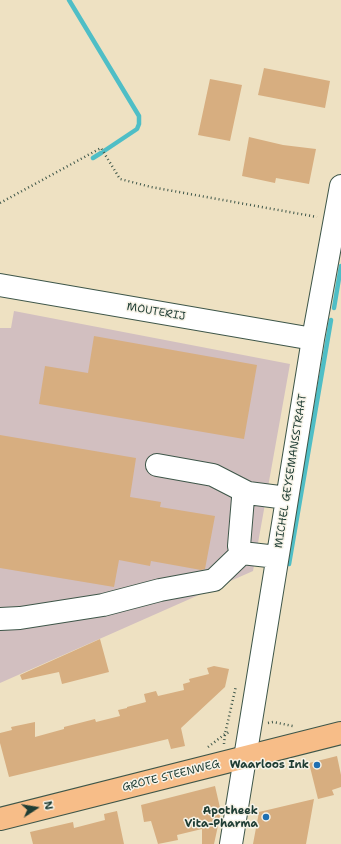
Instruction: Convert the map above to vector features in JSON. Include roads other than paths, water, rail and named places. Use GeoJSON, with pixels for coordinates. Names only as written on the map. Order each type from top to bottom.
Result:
{"type":"FeatureCollection","features":[{"type":"Feature","properties":{"kind":"main road","name":"GROTE STEENWEG"},"geometry":{"type":"LineString","coordinates":[[0,819],[341,733]]}},
{"type":"Feature","properties":{"kind":"street","name":"MICHEL GEYSEMANSSTRAAT"},"geometry":{"type":"LineString","coordinates":[[231,844],[313,339],[341,186]]}},
{"type":"Feature","properties":{"kind":"street","name":"MOUTERIJ"},"geometry":{"type":"LineString","coordinates":[[0,285],[313,339]]}},
{"type":"Feature","properties":{"kind":"street"},"geometry":{"type":"LineString","coordinates":[[157,465],[213,475],[248,493],[287,498]]}},
{"type":"Feature","properties":{"kind":"street"},"geometry":{"type":"LineString","coordinates":[[242,553],[239,546],[243,498],[248,493]]}},
{"type":"Feature","properties":{"kind":"street"},"geometry":{"type":"LineString","coordinates":[[242,553],[277,558]]}},
{"type":"Feature","properties":{"kind":"street"},"geometry":{"type":"LineString","coordinates":[[0,619],[20,618],[103,605],[160,590],[214,580],[242,553]]}},
{"type":"Feature","properties":{"kind":"waterway"},"geometry":{"type":"LineString","coordinates":[[69,0],[139,116],[139,124],[137,129],[104,151]]}},
{"type":"Feature","properties":{"kind":"waterway"},"geometry":{"type":"LineString","coordinates":[[93,158],[101,153]]}},
{"type":"Feature","properties":{"kind":"waterway"},"geometry":{"type":"LineString","coordinates":[[334,308],[341,266]]}},
{"type":"Feature","properties":{"kind":"waterway"},"geometry":{"type":"LineString","coordinates":[[289,564],[331,320]]}},
{"type":"Feature","properties":{"kind":"place","name":"Waarloos Ink"},"geometry":{"type":"Point","coordinates":[317,765]}},
{"type":"Feature","properties":{"kind":"place","name":"Apotheek Vita-Pharma"},"geometry":{"type":"Point","coordinates":[266,817]}}]}
